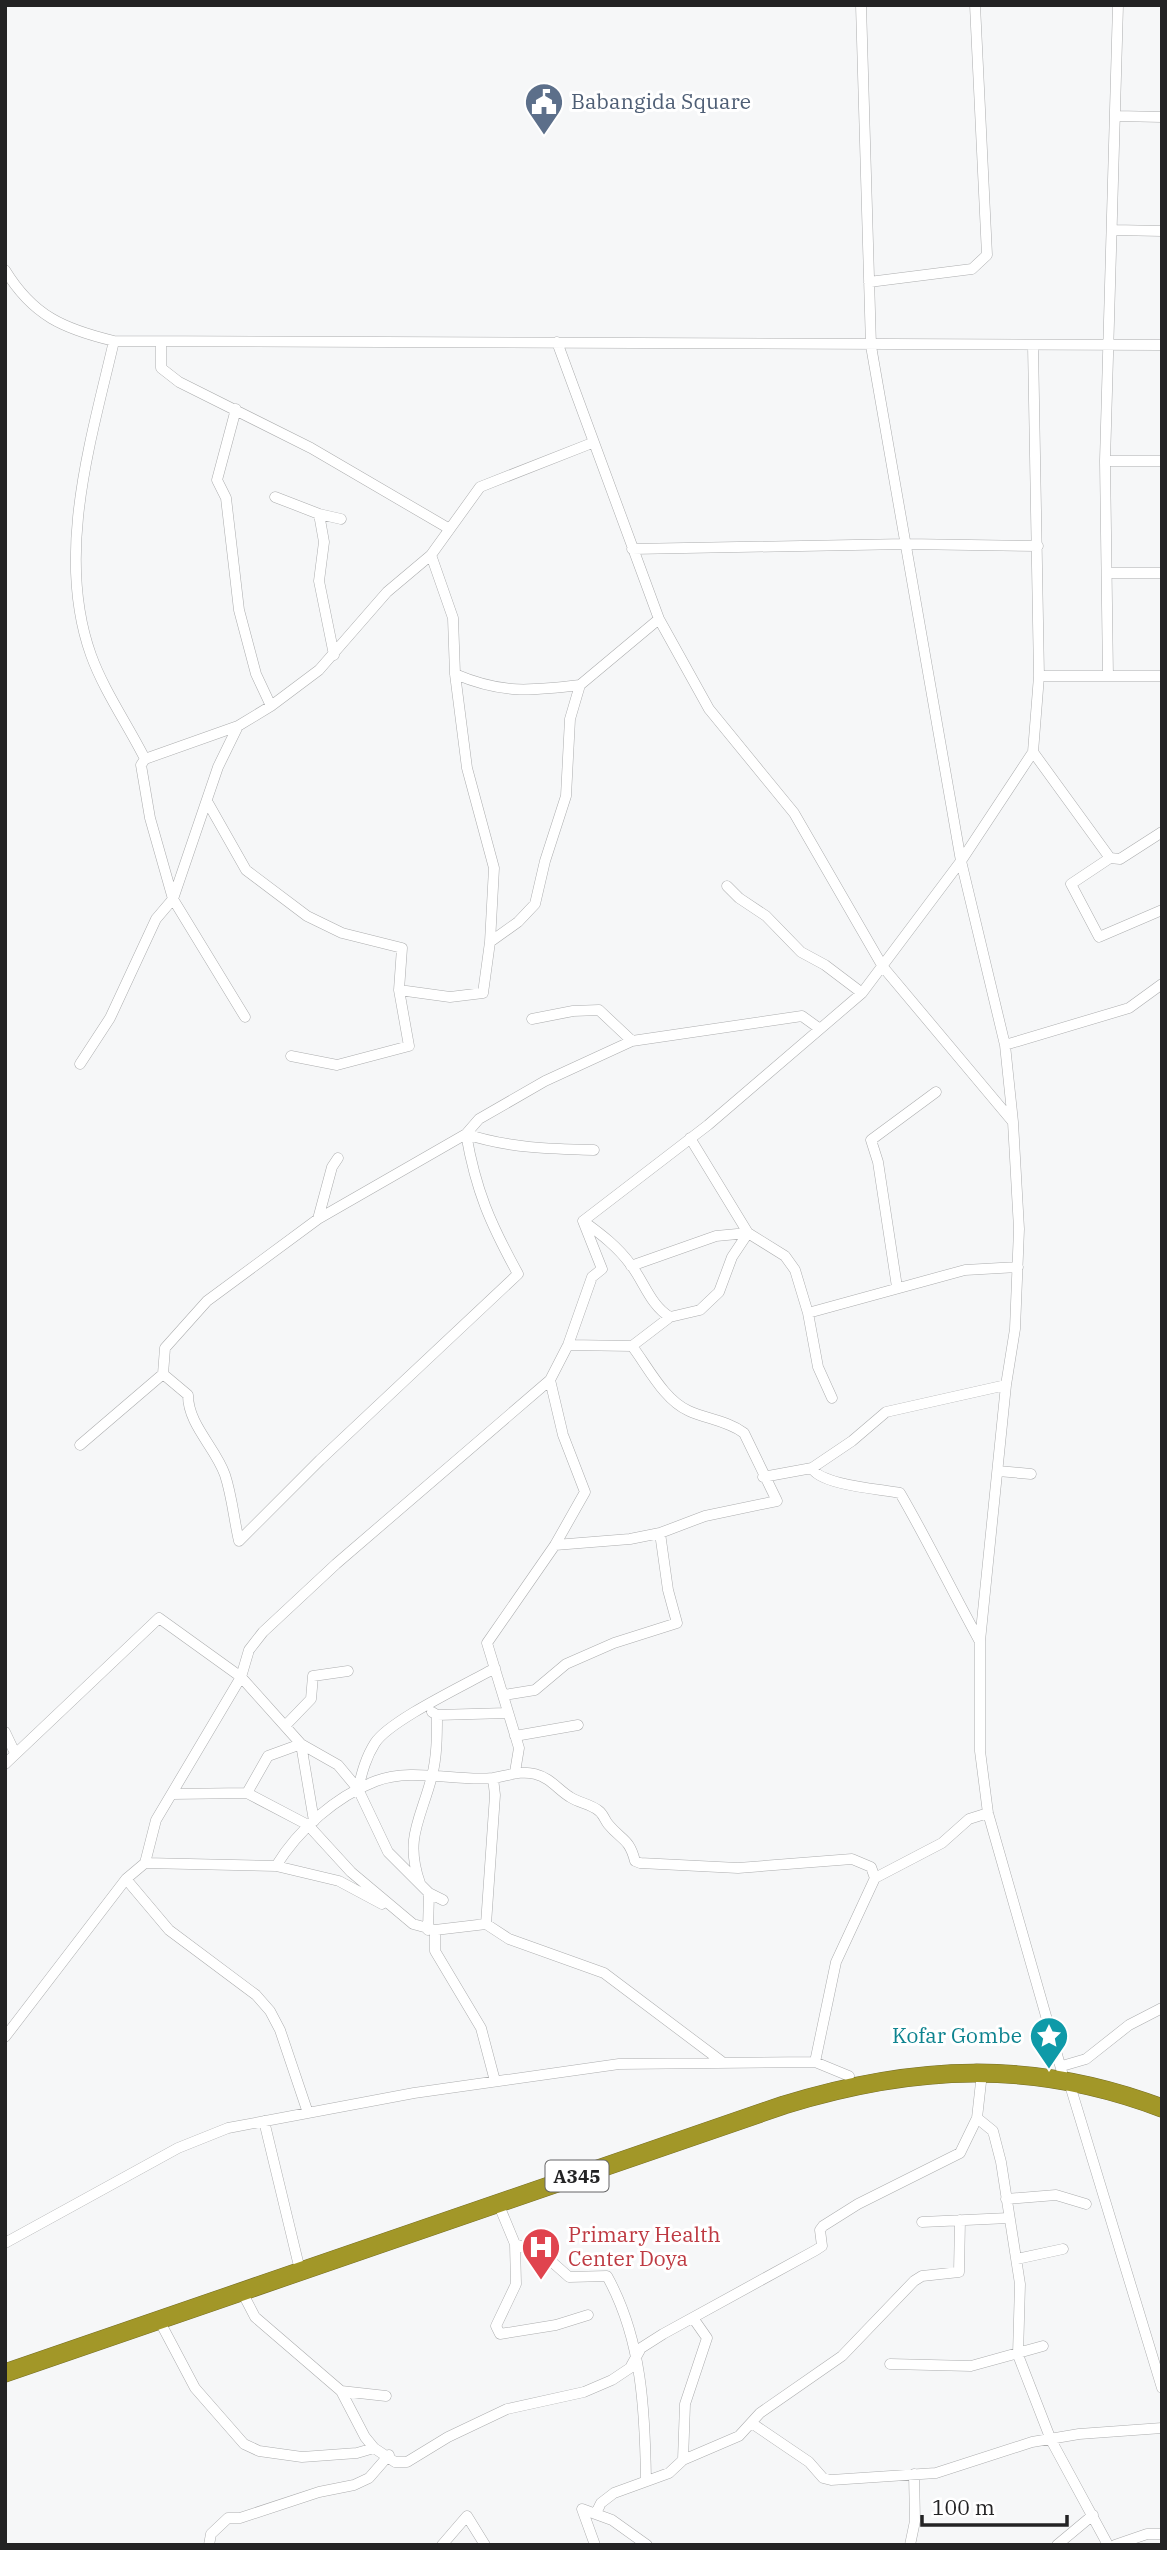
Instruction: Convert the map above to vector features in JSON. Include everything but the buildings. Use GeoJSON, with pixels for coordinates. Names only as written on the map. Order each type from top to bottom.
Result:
{"type":"FeatureCollection","features":[{"type":"Feature","properties":{"kind":"highway","name":"A345"},"geometry":{"type":"LineString","coordinates":[[5,2364],[849,2076],[942,2064],[994,2065],[1064,2073],[1162,2096]]}},
{"type":"Feature","properties":{"kind":"highway","name":"A345"},"geometry":{"type":"LineString","coordinates":[[5,2373],[844,2087],[913,2076],[1064,2073],[1162,2108]]}},
{"type":"Feature","properties":{"kind":"street"},"geometry":{"type":"LineString","coordinates":[[861,5],[871,346],[961,861],[1005,1045],[1013,1122],[1020,1229],[1016,1329],[1006,1385],[980,1641],[980,1751],[988,1813],[1064,2073],[1162,2388]]}},
{"type":"Feature","properties":{"kind":"street"},"geometry":{"type":"LineString","coordinates":[[869,282],[972,269],[987,255],[975,5]]}},
{"type":"Feature","properties":{"kind":"street"},"geometry":{"type":"LineString","coordinates":[[1108,676],[1105,461],[1114,230],[1118,5]]}},
{"type":"Feature","properties":{"kind":"street"},"geometry":{"type":"LineString","coordinates":[[1117,116],[1162,117]]}},
{"type":"Feature","properties":{"kind":"street"},"geometry":{"type":"LineString","coordinates":[[1114,230],[1162,231]]}},
{"type":"Feature","properties":{"kind":"street"},"geometry":{"type":"LineString","coordinates":[[5,270],[29,302],[61,327],[114,341],[871,346],[1162,345]]}},
{"type":"Feature","properties":{"kind":"street"},"geometry":{"type":"LineString","coordinates":[[114,341],[86,459],[74,546],[81,608],[91,655],[145,759]]}},
{"type":"Feature","properties":{"kind":"street"},"geometry":{"type":"LineString","coordinates":[[161,342],[163,371],[179,382],[312,448],[448,528]]}},
{"type":"Feature","properties":{"kind":"street"},"geometry":{"type":"LineString","coordinates":[[557,342],[659,619],[709,709],[794,813],[883,967],[1013,1122]]}},
{"type":"Feature","properties":{"kind":"street"},"geometry":{"type":"LineString","coordinates":[[583,1221],[690,1138],[862,993],[961,861],[1033,752],[1039,676],[1033,345]]}},
{"type":"Feature","properties":{"kind":"street"},"geometry":{"type":"LineString","coordinates":[[236,409],[217,480],[226,498],[239,610],[256,674],[271,706]]}},
{"type":"Feature","properties":{"kind":"street"},"geometry":{"type":"LineString","coordinates":[[245,1017],[173,899],[150,818],[142,765],[145,759],[238,726],[271,706],[334,655],[387,592],[431,555],[480,487],[592,443]]}},
{"type":"Feature","properties":{"kind":"street"},"geometry":{"type":"LineString","coordinates":[[1105,461],[1162,461]]}},
{"type":"Feature","properties":{"kind":"street"},"geometry":{"type":"LineString","coordinates":[[275,497],[319,514],[341,519]]}},
{"type":"Feature","properties":{"kind":"street"},"geometry":{"type":"LineString","coordinates":[[319,514],[324,542],[319,581],[334,655]]}},
{"type":"Feature","properties":{"kind":"street"},"geometry":{"type":"LineString","coordinates":[[632,549],[906,544],[1038,546]]}},
{"type":"Feature","properties":{"kind":"street"},"geometry":{"type":"LineString","coordinates":[[399,990],[450,997],[483,993],[491,942],[494,868],[467,768],[454,674],[453,618],[431,555]]}},
{"type":"Feature","properties":{"kind":"street"},"geometry":{"type":"LineString","coordinates":[[1107,573],[1162,573]]}},
{"type":"Feature","properties":{"kind":"street"},"geometry":{"type":"LineString","coordinates":[[491,942],[518,922],[535,904],[545,861],[566,796],[570,719],[580,685],[659,619]]}},
{"type":"Feature","properties":{"kind":"street"},"geometry":{"type":"LineString","coordinates":[[454,674],[477,683],[517,691],[580,685]]}},
{"type":"Feature","properties":{"kind":"street"},"geometry":{"type":"LineString","coordinates":[[1039,676],[1162,676]]}},
{"type":"Feature","properties":{"kind":"street"},"geometry":{"type":"LineString","coordinates":[[80,1064],[110,1018],[156,919],[173,899],[208,803],[218,767],[238,726]]}},
{"type":"Feature","properties":{"kind":"street"},"geometry":{"type":"LineString","coordinates":[[1033,752],[1110,858]]}},
{"type":"Feature","properties":{"kind":"street"},"geometry":{"type":"LineString","coordinates":[[208,803],[246,870],[307,916],[342,933],[402,948],[399,990],[409,1046],[337,1065],[291,1056]]}},
{"type":"Feature","properties":{"kind":"street"},"geometry":{"type":"LineString","coordinates":[[1162,832],[1120,859],[1110,858],[1072,884],[1099,937],[1162,910]]}},
{"type":"Feature","properties":{"kind":"street"},"geometry":{"type":"LineString","coordinates":[[727,886],[739,898],[766,916],[801,952],[825,965],[862,993]]}},
{"type":"Feature","properties":{"kind":"street"},"geometry":{"type":"LineString","coordinates":[[1005,1045],[1129,1008],[1162,984]]}},
{"type":"Feature","properties":{"kind":"street"},"geometry":{"type":"LineString","coordinates":[[532,1019],[573,1011],[599,1010],[632,1041]]}},
{"type":"Feature","properties":{"kind":"street"},"geometry":{"type":"LineString","coordinates":[[80,1445],[163,1374],[166,1348],[206,1301],[318,1219],[466,1134],[479,1119],[545,1081],[632,1041],[802,1016],[820,1029]]}},
{"type":"Feature","properties":{"kind":"street"},"geometry":{"type":"LineString","coordinates":[[897,1287],[878,1161],[871,1140],[936,1092]]}},
{"type":"Feature","properties":{"kind":"street"},"geometry":{"type":"LineString","coordinates":[[466,1134],[489,1142],[531,1148],[594,1150]]}},
{"type":"Feature","properties":{"kind":"street"},"geometry":{"type":"LineString","coordinates":[[163,1374],[188,1395],[188,1403],[205,1442],[225,1475],[239,1541],[320,1460],[518,1274],[494,1231],[474,1179],[466,1134]]}},
{"type":"Feature","properties":{"kind":"street"},"geometry":{"type":"LineString","coordinates":[[690,1138],[748,1233],[785,1256],[795,1270],[808,1313],[818,1367],[832,1398]]}},
{"type":"Feature","properties":{"kind":"street"},"geometry":{"type":"LineString","coordinates":[[318,1219],[332,1167],[338,1158]]}},
{"type":"Feature","properties":{"kind":"street"},"geometry":{"type":"LineString","coordinates":[[583,1221],[608,1239],[632,1266],[661,1312],[670,1317],[700,1310],[719,1292],[732,1257],[748,1233]]}},
{"type":"Feature","properties":{"kind":"street"},"geometry":{"type":"LineString","coordinates":[[5,2037],[126,1879],[145,1863],[156,1820],[241,1677],[249,1650],[263,1632],[336,1564],[550,1380],[568,1345],[593,1278],[602,1269],[583,1221]]}},
{"type":"Feature","properties":{"kind":"street"},"geometry":{"type":"LineString","coordinates":[[632,1266],[716,1237],[748,1233]]}},
{"type":"Feature","properties":{"kind":"street"},"geometry":{"type":"LineString","coordinates":[[808,1313],[965,1270],[1018,1267]]}},
{"type":"Feature","properties":{"kind":"street"},"geometry":{"type":"LineString","coordinates":[[568,1345],[632,1346],[668,1322],[670,1317]]}},
{"type":"Feature","properties":{"kind":"street"},"geometry":{"type":"LineString","coordinates":[[555,1545],[630,1539],[660,1533],[705,1516],[776,1503],[744,1433],[679,1404],[632,1346]]}},
{"type":"Feature","properties":{"kind":"street"},"geometry":{"type":"LineString","coordinates":[[515,1772],[519,1748],[487,1643],[555,1545],[584,1496],[585,1488],[563,1435],[550,1380]]}},
{"type":"Feature","properties":{"kind":"street"},"geometry":{"type":"LineString","coordinates":[[763,1476],[812,1468],[852,1441],[886,1412],[1006,1385]]}},
{"type":"Feature","properties":{"kind":"street"},"geometry":{"type":"LineString","coordinates":[[812,1468],[815,1475],[826,1480],[900,1493],[922,1527],[945,1579],[980,1641]]}},
{"type":"Feature","properties":{"kind":"street"},"geometry":{"type":"LineString","coordinates":[[998,1471],[1031,1474]]}},
{"type":"Feature","properties":{"kind":"street"},"geometry":{"type":"LineString","coordinates":[[504,1695],[535,1690],[566,1664],[614,1643],[677,1623],[668,1590],[660,1533]]}},
{"type":"Feature","properties":{"kind":"street"},"geometry":{"type":"LineString","coordinates":[[5,1764],[159,1618],[241,1677],[301,1744],[338,1765],[358,1789],[388,1852],[429,1893],[443,1900]]}},
{"type":"Feature","properties":{"kind":"street"},"geometry":{"type":"LineString","coordinates":[[358,1789],[364,1763],[378,1738],[408,1715],[495,1668]]}},
{"type":"Feature","properties":{"kind":"street"},"geometry":{"type":"LineString","coordinates":[[285,1726],[311,1699],[313,1676],[348,1671]]}},
{"type":"Feature","properties":{"kind":"street"},"geometry":{"type":"LineString","coordinates":[[425,1708],[437,1716],[507,1713]]}},
{"type":"Feature","properties":{"kind":"street"},"geometry":{"type":"LineString","coordinates":[[420,1884],[413,1862],[412,1844],[432,1776],[437,1716]]}},
{"type":"Feature","properties":{"kind":"street"},"geometry":{"type":"LineString","coordinates":[[515,1736],[578,1725]]}},
{"type":"Feature","properties":{"kind":"street"},"geometry":{"type":"LineString","coordinates":[[5,1732],[15,1753]]}},
{"type":"Feature","properties":{"kind":"street"},"geometry":{"type":"LineString","coordinates":[[247,1793],[268,1756],[301,1744]]}},
{"type":"Feature","properties":{"kind":"street"},"geometry":{"type":"LineString","coordinates":[[301,1744],[311,1823]]}},
{"type":"Feature","properties":{"kind":"street"},"geometry":{"type":"LineString","coordinates":[[276,1866],[285,1850],[311,1823],[358,1789],[381,1779],[432,1776],[493,1778],[515,1772],[550,1778],[569,1797],[600,1811],[609,1825],[626,1838],[635,1861],[640,1863],[738,1868],[852,1859],[872,1867],[875,1878]]}},
{"type":"Feature","properties":{"kind":"street"},"geometry":{"type":"LineString","coordinates":[[486,1924],[495,1795],[493,1778]]}},
{"type":"Feature","properties":{"kind":"street"},"geometry":{"type":"LineString","coordinates":[[172,1794],[247,1793],[311,1823],[351,1872],[396,1912]]}},
{"type":"Feature","properties":{"kind":"street"},"geometry":{"type":"LineString","coordinates":[[815,2062],[836,1962],[875,1878],[942,1843],[969,1819],[988,1813]]}},
{"type":"Feature","properties":{"kind":"street"},"geometry":{"type":"LineString","coordinates":[[145,1863],[276,1866],[339,1881],[431,1930],[486,1924],[509,1939],[612,1977],[644,2006],[722,2062]]}},
{"type":"Feature","properties":{"kind":"street"},"geometry":{"type":"LineString","coordinates":[[126,1879],[169,1930],[256,1995],[270,2011],[280,2030],[308,2113]]}},
{"type":"Feature","properties":{"kind":"street"},"geometry":{"type":"LineString","coordinates":[[429,1893],[435,1951],[481,2028],[495,2081]]}},
{"type":"Feature","properties":{"kind":"street"},"geometry":{"type":"LineString","coordinates":[[1064,2073],[1129,2025],[1162,2008]]}},
{"type":"Feature","properties":{"kind":"street"},"geometry":{"type":"LineString","coordinates":[[5,2243],[197,2139],[264,2121],[495,2081],[619,2064],[815,2062],[849,2076]]}},
{"type":"Feature","properties":{"kind":"street"},"geometry":{"type":"LineString","coordinates":[[242,2291],[255,2318],[341,2391],[360,2429],[374,2448],[389,2455],[395,2462],[407,2462],[457,2432],[507,2409],[595,2388],[630,2368],[637,2353],[693,2318],[822,2246],[821,2228],[858,2204],[960,2153],[977,2118],[982,2073]]}},
{"type":"Feature","properties":{"kind":"street"},"geometry":{"type":"LineString","coordinates":[[977,2118],[993,2131],[1017,2259],[1021,2309],[1017,2330],[1018,2355],[1051,2440],[1108,2545]]}},
{"type":"Feature","properties":{"kind":"street"},"geometry":{"type":"LineString","coordinates":[[264,2121],[298,2262]]}},
{"type":"Feature","properties":{"kind":"street"},"geometry":{"type":"LineString","coordinates":[[1006,2199],[1056,2195],[1086,2204]]}},
{"type":"Feature","properties":{"kind":"street"},"geometry":{"type":"LineString","coordinates":[[498,2203],[515,2244],[516,2284],[496,2326],[500,2334],[556,2325],[587,2315]]}},
{"type":"Feature","properties":{"kind":"street"},"geometry":{"type":"LineString","coordinates":[[922,2222],[1009,2218]]}},
{"type":"Feature","properties":{"kind":"street"},"geometry":{"type":"LineString","coordinates":[[596,2513],[601,2503],[614,2493],[669,2473],[683,2460],[724,2444],[753,2424],[760,2413],[842,2356],[914,2281],[922,2276],[959,2272],[960,2220]]}},
{"type":"Feature","properties":{"kind":"street"},"geometry":{"type":"LineString","coordinates":[[515,2244],[543,2254],[569,2277],[607,2276],[622,2302],[637,2353],[646,2429],[646,2481]]}},
{"type":"Feature","properties":{"kind":"street"},"geometry":{"type":"LineString","coordinates":[[1017,2259],[1063,2249]]}},
{"type":"Feature","properties":{"kind":"street"},"geometry":{"type":"LineString","coordinates":[[683,2460],[685,2404],[707,2338],[693,2318]]}},
{"type":"Feature","properties":{"kind":"street"},"geometry":{"type":"LineString","coordinates":[[159,2320],[195,2388],[244,2444],[258,2451],[302,2457],[357,2453],[374,2448]]}},
{"type":"Feature","properties":{"kind":"street"},"geometry":{"type":"LineString","coordinates":[[890,2364],[953,2367],[1018,2355],[1043,2346]]}},
{"type":"Feature","properties":{"kind":"street"},"geometry":{"type":"LineString","coordinates":[[341,2391],[386,2396]]}},
{"type":"Feature","properties":{"kind":"street"},"geometry":{"type":"LineString","coordinates":[[753,2424],[809,2462],[823,2478],[914,2474],[961,2468],[1032,2442],[1079,2434],[1162,2428]]}},
{"type":"Feature","properties":{"kind":"street"},"geometry":{"type":"LineString","coordinates":[[209,2545],[211,2534],[228,2518],[240,2518],[319,2492],[354,2485],[369,2478],[389,2455]]}},
{"type":"Feature","properties":{"kind":"street"},"geometry":{"type":"LineString","coordinates":[[910,2545],[915,2521],[914,2474]]}},
{"type":"Feature","properties":{"kind":"street"},"geometry":{"type":"LineString","coordinates":[[595,2545],[582,2509],[631,2530],[647,2545]]}},
{"type":"Feature","properties":{"kind":"street"},"geometry":{"type":"LineString","coordinates":[[1056,2545],[1093,2515]]}},
{"type":"Feature","properties":{"kind":"street"},"geometry":{"type":"LineString","coordinates":[[442,2545],[467,2516],[485,2545]]}},
{"type":"Feature","properties":{"kind":"street"},"geometry":{"type":"LineString","coordinates":[[1115,2545],[1147,2534],[1162,2534]]}},
{"type":"Feature","properties":{"kind":"place","name":"Babangida Square"},"geometry":{"type":"Point","coordinates":[544,136]}},
{"type":"Feature","properties":{"kind":"place","name":"Kofar Gombe"},"geometry":{"type":"Point","coordinates":[1049,2070]}},
{"type":"Feature","properties":{"kind":"place","name":"Primary Health Center Doya"},"geometry":{"type":"Point","coordinates":[541,2281]}}]}
